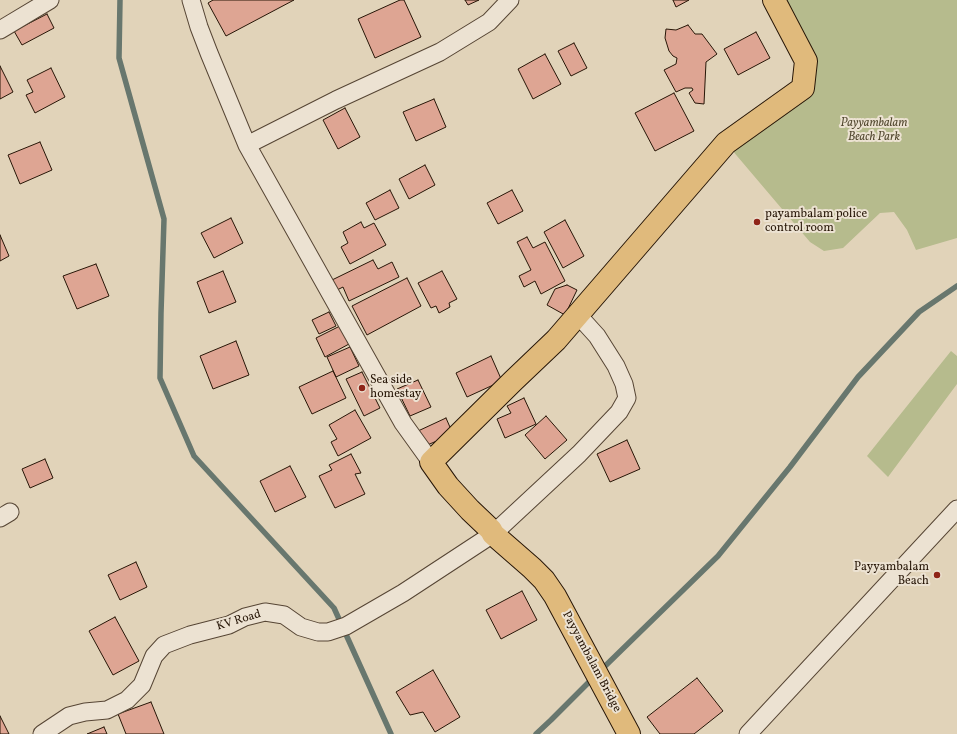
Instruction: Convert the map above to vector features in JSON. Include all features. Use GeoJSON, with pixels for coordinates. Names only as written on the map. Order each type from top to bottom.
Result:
{"type":"FeatureCollection","features":[{"type":"Feature","properties":{"kind":"main road"},"geometry":{"type":"LineString","coordinates":[[431,462],[556,340],[726,142],[803,88],[806,61],[774,0]]}},
{"type":"Feature","properties":{"kind":"main road","name":"Payyambalam Bridge"},"geometry":{"type":"LineString","coordinates":[[431,462],[448,486],[470,510],[491,530],[493,534],[544,580],[555,596],[628,732]]}},
{"type":"Feature","properties":{"kind":"street"},"geometry":{"type":"LineString","coordinates":[[0,30],[50,0]]}},
{"type":"Feature","properties":{"kind":"street"},"geometry":{"type":"LineString","coordinates":[[191,0],[209,53],[247,145],[403,423],[431,462]]}},
{"type":"Feature","properties":{"kind":"street"},"geometry":{"type":"LineString","coordinates":[[247,145],[336,100],[440,52],[489,22],[510,0]]}},
{"type":"Feature","properties":{"kind":"street","name":"KV Road"},"geometry":{"type":"LineString","coordinates":[[42,734],[69,716],[85,712],[107,710],[127,700],[142,685],[154,656],[164,645],[190,635],[228,625],[245,617],[265,612],[284,615],[300,627],[318,632],[328,632],[346,626],[403,593],[493,534],[579,454],[619,412],[627,398],[624,384],[616,366],[597,336],[578,315]]}},
{"type":"Feature","properties":{"kind":"street"},"geometry":{"type":"LineString","coordinates":[[748,734],[957,509]]}},
{"type":"Feature","properties":{"kind":"green space","name":"Payyambalam Beach Park"},"geometry":{"type":"Polygon","coordinates":[[[774,0],[957,0],[957,238],[916,250],[907,230],[894,212],[880,213],[843,248],[824,251],[810,242],[726,143],[803,88],[774,0]]]}},
{"type":"Feature","properties":{"kind":"green space"},"geometry":{"type":"Polygon","coordinates":[[[951,351],[957,356],[957,384],[888,477],[867,456],[951,351]]]}},
{"type":"Feature","properties":{"kind":"building"},"geometry":{"type":"Polygon","coordinates":[[[213,0],[294,0],[226,36],[208,3],[213,0]]]}},
{"type":"Feature","properties":{"kind":"building"},"geometry":{"type":"Polygon","coordinates":[[[400,0],[404,0],[421,37],[375,58],[358,19],[400,0]]]}},
{"type":"Feature","properties":{"kind":"building"},"geometry":{"type":"Polygon","coordinates":[[[465,0],[479,0],[468,5],[465,0]]]}},
{"type":"Feature","properties":{"kind":"building"},"geometry":{"type":"Polygon","coordinates":[[[673,0],[689,0],[676,7],[673,0]]]}},
{"type":"Feature","properties":{"kind":"building"},"geometry":{"type":"Polygon","coordinates":[[[47,14],[54,28],[22,45],[14,31],[47,14]]]}},
{"type":"Feature","properties":{"kind":"building"},"geometry":{"type":"Polygon","coordinates":[[[688,25],[695,34],[702,34],[717,54],[706,62],[704,104],[695,103],[689,93],[693,90],[692,88],[685,88],[676,92],[664,70],[676,64],[677,58],[669,51],[665,38],[666,29],[676,30],[688,25]]]}},
{"type":"Feature","properties":{"kind":"building"},"geometry":{"type":"Polygon","coordinates":[[[756,32],[770,58],[738,75],[724,49],[756,32]]]}},
{"type":"Feature","properties":{"kind":"building"},"geometry":{"type":"Polygon","coordinates":[[[574,43],[587,68],[571,76],[558,51],[574,43]]]}},
{"type":"Feature","properties":{"kind":"building"},"geometry":{"type":"Polygon","coordinates":[[[545,54],[561,84],[533,99],[518,69],[545,54]]]}},
{"type":"Feature","properties":{"kind":"building"},"geometry":{"type":"Polygon","coordinates":[[[0,66],[13,92],[0,99],[0,66]]]}},
{"type":"Feature","properties":{"kind":"building"},"geometry":{"type":"Polygon","coordinates":[[[51,68],[65,97],[35,113],[26,95],[33,92],[27,80],[51,68]]]}},
{"type":"Feature","properties":{"kind":"building"},"geometry":{"type":"Polygon","coordinates":[[[674,93],[694,131],[655,151],[635,113],[674,93]]]}},
{"type":"Feature","properties":{"kind":"building"},"geometry":{"type":"Polygon","coordinates":[[[434,99],[446,127],[416,141],[403,112],[434,99]]]}},
{"type":"Feature","properties":{"kind":"building"},"geometry":{"type":"Polygon","coordinates":[[[345,108],[360,137],[338,149],[323,120],[345,108]]]}},
{"type":"Feature","properties":{"kind":"building"},"geometry":{"type":"Polygon","coordinates":[[[40,142],[52,170],[20,184],[8,155],[40,142]]]}},
{"type":"Feature","properties":{"kind":"building"},"geometry":{"type":"Polygon","coordinates":[[[425,165],[435,185],[409,199],[399,179],[425,165]]]}},
{"type":"Feature","properties":{"kind":"building"},"geometry":{"type":"Polygon","coordinates":[[[390,190],[399,208],[375,220],[366,203],[390,190]]]}},
{"type":"Feature","properties":{"kind":"building"},"geometry":{"type":"Polygon","coordinates":[[[512,190],[523,211],[498,224],[487,203],[512,190]]]}},
{"type":"Feature","properties":{"kind":"building"},"geometry":{"type":"Polygon","coordinates":[[[231,218],[243,243],[214,258],[201,233],[231,218]]]}},
{"type":"Feature","properties":{"kind":"building"},"geometry":{"type":"Polygon","coordinates":[[[565,220],[584,256],[563,268],[544,232],[565,220]]]}},
{"type":"Feature","properties":{"kind":"building"},"geometry":{"type":"Polygon","coordinates":[[[361,222],[364,228],[374,223],[386,245],[350,264],[341,247],[348,243],[343,232],[361,222]]]}},
{"type":"Feature","properties":{"kind":"building"},"geometry":{"type":"Polygon","coordinates":[[[0,235],[9,256],[0,261],[0,235]]]}},
{"type":"Feature","properties":{"kind":"building"},"geometry":{"type":"Polygon","coordinates":[[[527,237],[533,248],[545,242],[565,281],[541,294],[535,281],[524,287],[519,276],[531,270],[517,242],[527,237]]]}},
{"type":"Feature","properties":{"kind":"building"},"geometry":{"type":"Polygon","coordinates":[[[373,260],[378,269],[392,262],[399,277],[349,301],[343,287],[337,290],[332,280],[373,260]]]}},
{"type":"Feature","properties":{"kind":"building"},"geometry":{"type":"Polygon","coordinates":[[[96,264],[109,296],[77,309],[63,276],[96,264]]]}},
{"type":"Feature","properties":{"kind":"building"},"geometry":{"type":"Polygon","coordinates":[[[223,271],[236,302],[209,313],[197,282],[223,271]]]}},
{"type":"Feature","properties":{"kind":"building"},"geometry":{"type":"Polygon","coordinates":[[[442,271],[457,299],[449,303],[450,307],[439,313],[436,306],[431,308],[418,283],[442,271]]]}},
{"type":"Feature","properties":{"kind":"building"},"geometry":{"type":"Polygon","coordinates":[[[407,278],[421,306],[367,335],[352,306],[407,278]]]}},
{"type":"Feature","properties":{"kind":"building"},"geometry":{"type":"Polygon","coordinates":[[[567,285],[577,290],[565,315],[547,305],[555,289],[567,285]]]}},
{"type":"Feature","properties":{"kind":"building"},"geometry":{"type":"Polygon","coordinates":[[[329,312],[336,326],[319,334],[312,320],[329,312]]]}},
{"type":"Feature","properties":{"kind":"building"},"geometry":{"type":"Polygon","coordinates":[[[340,326],[349,344],[325,357],[316,338],[340,326]]]}},
{"type":"Feature","properties":{"kind":"building"},"geometry":{"type":"Polygon","coordinates":[[[236,341],[249,375],[213,389],[200,356],[236,341]]]}},
{"type":"Feature","properties":{"kind":"building"},"geometry":{"type":"Polygon","coordinates":[[[350,347],[359,366],[336,377],[327,357],[350,347]]]}},
{"type":"Feature","properties":{"kind":"building"},"geometry":{"type":"Polygon","coordinates":[[[491,356],[502,381],[467,397],[456,373],[491,356]]]}},
{"type":"Feature","properties":{"kind":"building"},"geometry":{"type":"Polygon","coordinates":[[[333,371],[346,398],[312,414],[299,387],[333,371]]]}},
{"type":"Feature","properties":{"kind":"building"},"geometry":{"type":"Polygon","coordinates":[[[362,372],[380,408],[364,416],[346,379],[362,372]]]}},
{"type":"Feature","properties":{"kind":"building"},"geometry":{"type":"Polygon","coordinates":[[[418,380],[431,407],[410,416],[397,389],[418,380]]]}},
{"type":"Feature","properties":{"kind":"building"},"geometry":{"type":"Polygon","coordinates":[[[524,398],[536,424],[505,438],[497,419],[511,413],[507,406],[524,398]]]}},
{"type":"Feature","properties":{"kind":"building"},"geometry":{"type":"Polygon","coordinates":[[[355,410],[371,438],[338,456],[331,442],[337,439],[329,425],[355,410]]]}},
{"type":"Feature","properties":{"kind":"building"},"geometry":{"type":"Polygon","coordinates":[[[546,416],[567,440],[545,459],[525,435],[546,416]]]}},
{"type":"Feature","properties":{"kind":"building"},"geometry":{"type":"Polygon","coordinates":[[[446,418],[453,434],[425,446],[418,431],[446,418]]]}},
{"type":"Feature","properties":{"kind":"building"},"geometry":{"type":"Polygon","coordinates":[[[627,440],[640,469],[610,482],[597,454],[627,440]]]}},
{"type":"Feature","properties":{"kind":"building"},"geometry":{"type":"Polygon","coordinates":[[[351,454],[361,473],[355,474],[365,494],[335,508],[319,476],[332,470],[329,465],[351,454]]]}},
{"type":"Feature","properties":{"kind":"building"},"geometry":{"type":"Polygon","coordinates":[[[45,459],[53,478],[30,488],[22,469],[45,459]]]}},
{"type":"Feature","properties":{"kind":"building"},"geometry":{"type":"Polygon","coordinates":[[[290,466],[306,497],[275,512],[260,481],[290,466]]]}},
{"type":"Feature","properties":{"kind":"building"},"geometry":{"type":"Polygon","coordinates":[[[136,562],[147,587],[120,600],[108,575],[136,562]]]}},
{"type":"Feature","properties":{"kind":"building"},"geometry":{"type":"Polygon","coordinates":[[[522,591],[537,620],[501,639],[486,610],[522,591]]]}},
{"type":"Feature","properties":{"kind":"building"},"geometry":{"type":"Polygon","coordinates":[[[115,617],[139,661],[113,675],[89,631],[115,617]]]}},
{"type":"Feature","properties":{"kind":"building"},"geometry":{"type":"Polygon","coordinates":[[[433,670],[460,717],[435,732],[423,712],[410,715],[396,692],[433,670]]]}},
{"type":"Feature","properties":{"kind":"building"},"geometry":{"type":"Polygon","coordinates":[[[697,678],[723,711],[694,734],[660,734],[647,717],[697,678]]]}},
{"type":"Feature","properties":{"kind":"building"},"geometry":{"type":"Polygon","coordinates":[[[151,702],[164,734],[126,734],[118,714],[151,702]]]}},
{"type":"Feature","properties":{"kind":"building"},"geometry":{"type":"Polygon","coordinates":[[[0,716],[9,734],[0,734],[0,716]]]}},
{"type":"Feature","properties":{"kind":"building"},"geometry":{"type":"Polygon","coordinates":[[[104,727],[107,734],[87,734],[104,727]]]}},
{"type":"Feature","properties":{"kind":"waterway"},"geometry":{"type":"LineString","coordinates":[[120,0],[119,58],[164,219],[160,378],[194,456],[334,608],[391,734]]}},
{"type":"Feature","properties":{"kind":"waterway"},"geometry":{"type":"LineString","coordinates":[[600,671],[718,556],[790,467],[858,377],[919,312],[957,286]]}},
{"type":"Feature","properties":{"kind":"waterway"},"geometry":{"type":"LineString","coordinates":[[536,734],[594,677]]}},
{"type":"Feature","properties":{"kind":"place","name":"payambalam police control room"},"geometry":{"type":"Point","coordinates":[757,222]}},
{"type":"Feature","properties":{"kind":"place","name":"Sea side homestay"},"geometry":{"type":"Point","coordinates":[362,388]}},
{"type":"Feature","properties":{"kind":"place","name":"Payyambalam Beach"},"geometry":{"type":"Point","coordinates":[937,575]}}]}
